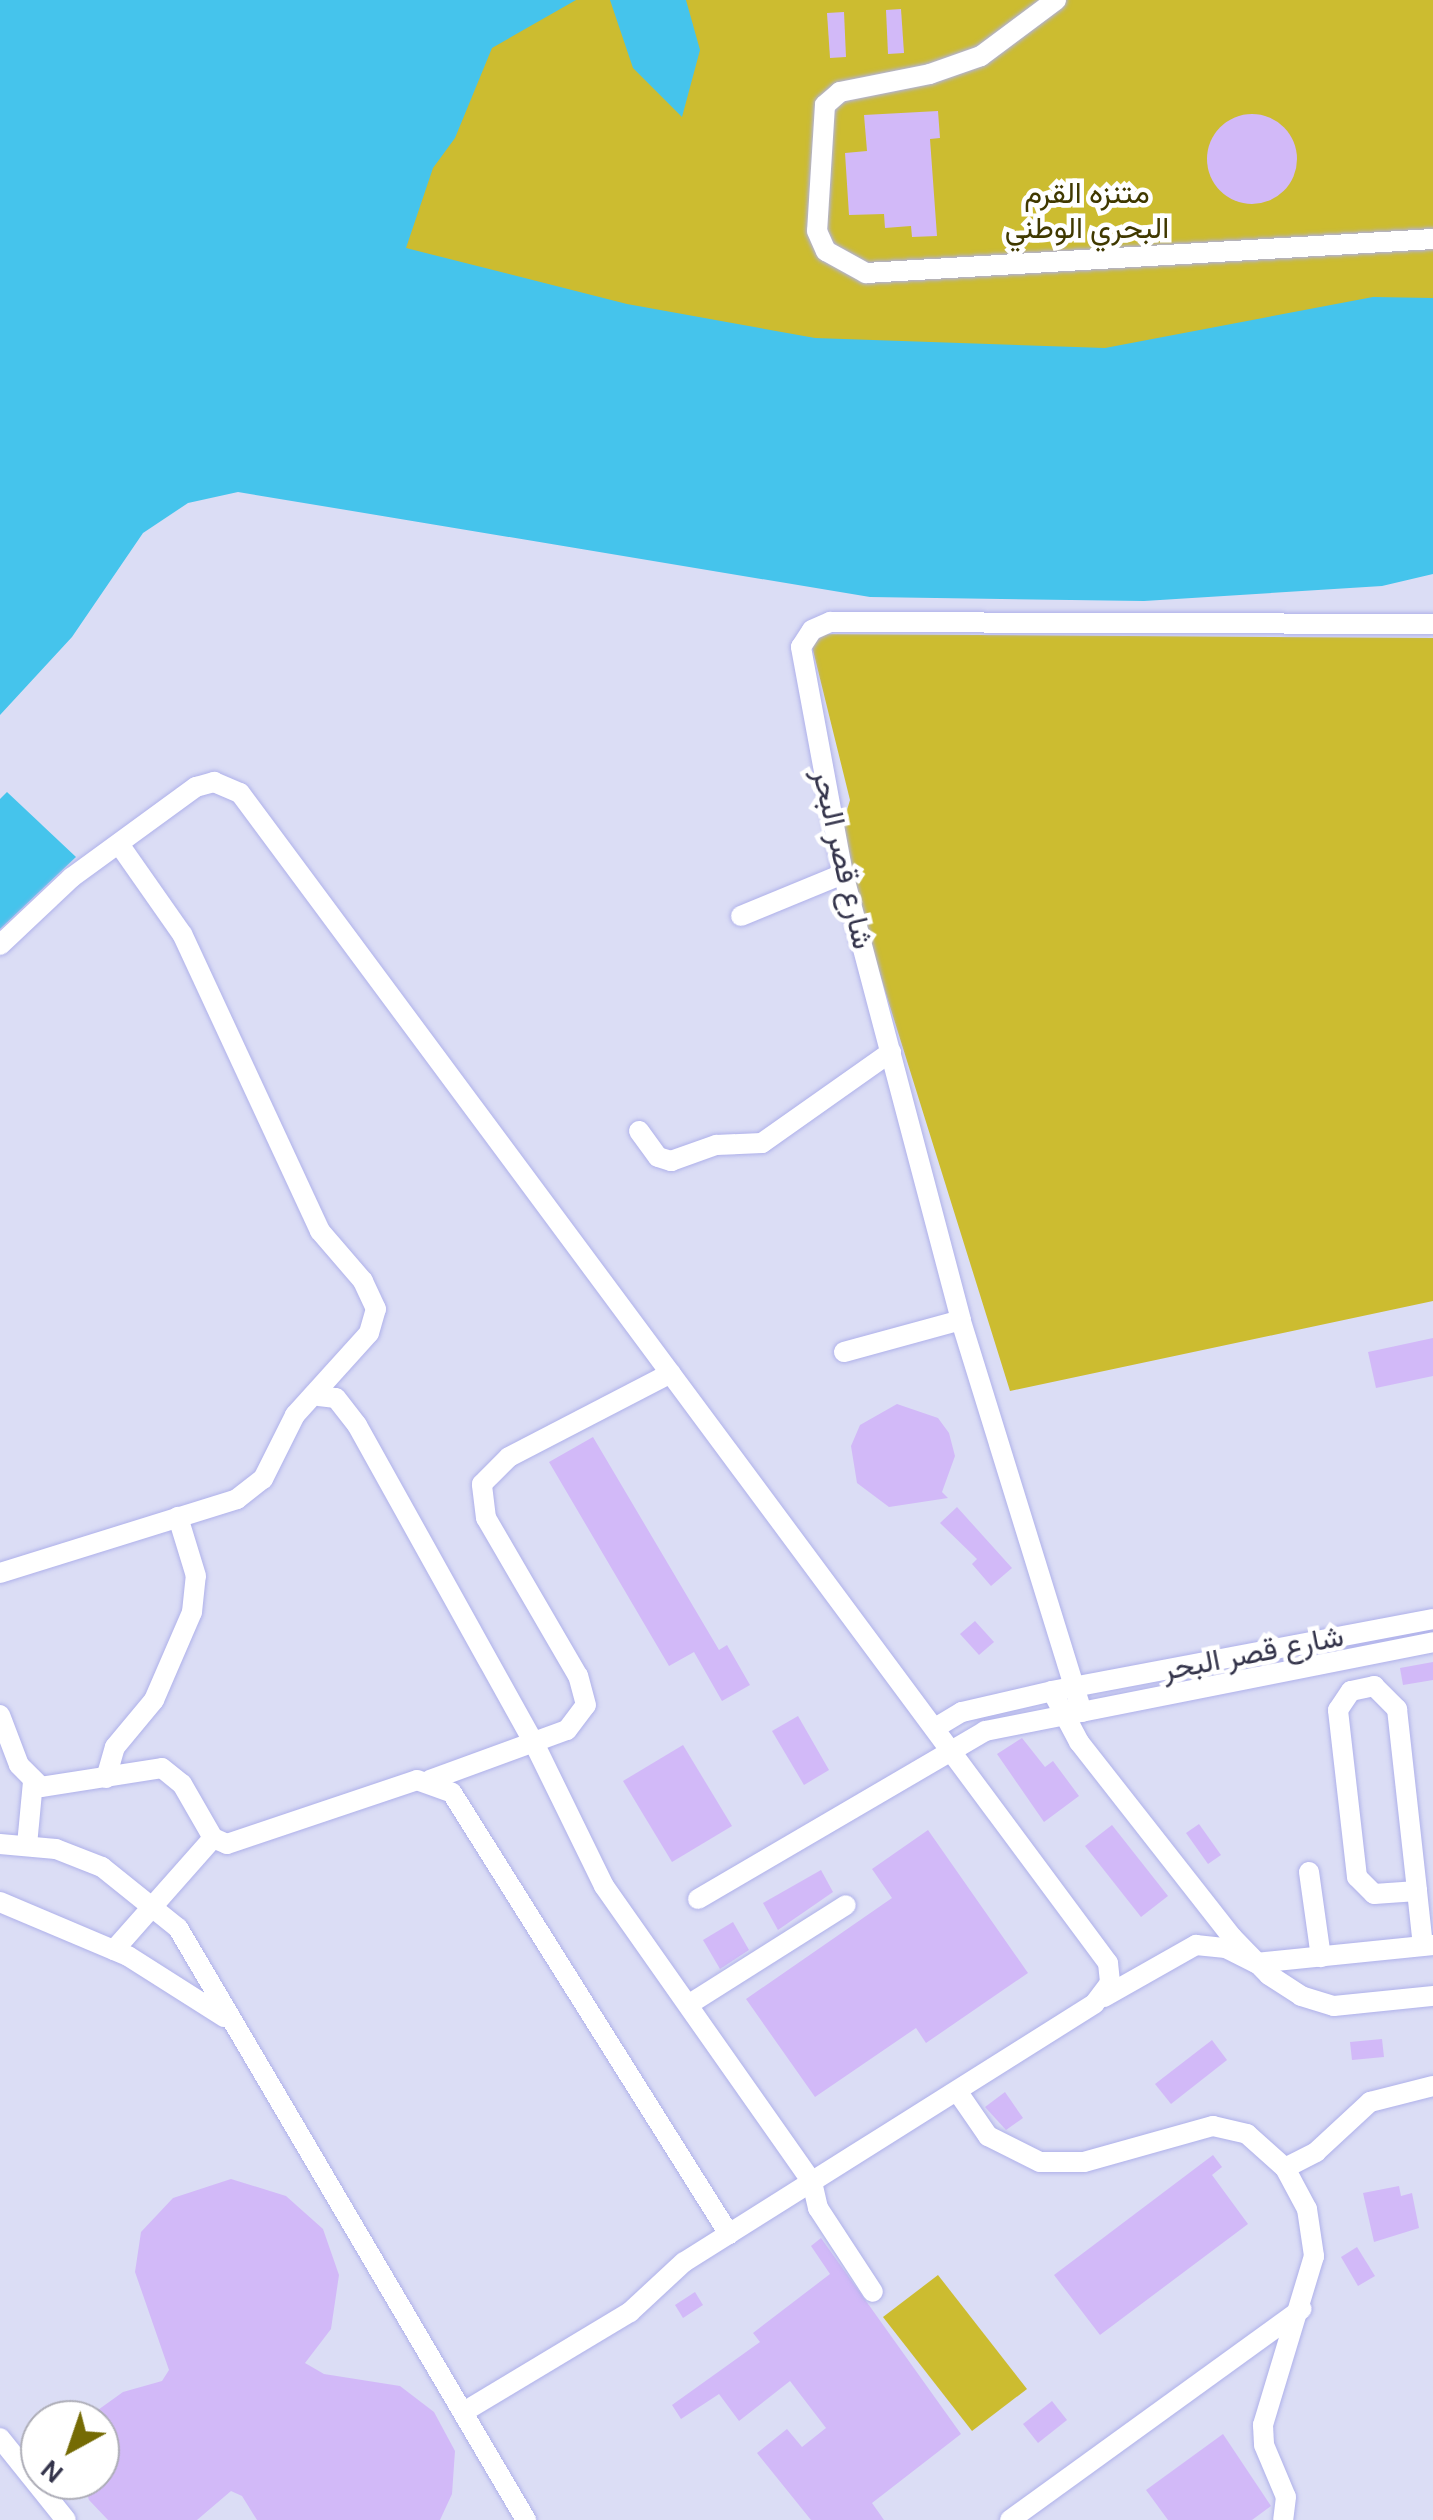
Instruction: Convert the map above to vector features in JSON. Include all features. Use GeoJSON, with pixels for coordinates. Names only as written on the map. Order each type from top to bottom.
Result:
{"type":"FeatureCollection","features":[{"type":"Feature","properties":{"kind":"street"},"geometry":{"type":"LineString","coordinates":[[1056,0],[980,56],[930,74],[840,92],[825,104],[818,231],[826,251],[866,273],[1433,239]]}},
{"type":"Feature","properties":{"kind":"street","name":"شارع قصر البحر"},"geometry":{"type":"LineString","coordinates":[[1073,1715],[961,1320],[843,874],[800,660],[807,635],[824,624],[1433,624]]}},
{"type":"Feature","properties":{"kind":"street"},"geometry":{"type":"LineString","coordinates":[[0,945],[48,898],[196,786],[214,782],[240,793],[1108,1964],[1110,1983],[1102,1999]]}},
{"type":"Feature","properties":{"kind":"street"},"geometry":{"type":"LineString","coordinates":[[0,1572],[237,1499],[264,1478],[295,1416],[318,1396],[369,1333],[376,1309],[363,1281],[320,1230],[182,934],[119,844]]}},
{"type":"Feature","properties":{"kind":"street"},"geometry":{"type":"LineString","coordinates":[[740,916],[843,874]]}},
{"type":"Feature","properties":{"kind":"street"},"geometry":{"type":"LineString","coordinates":[[640,1131],[658,1157],[671,1162],[716,1145],[762,1143],[891,1052]]}},
{"type":"Feature","properties":{"kind":"street"},"geometry":{"type":"LineString","coordinates":[[844,1352],[961,1320]]}},
{"type":"Feature","properties":{"kind":"street"},"geometry":{"type":"LineString","coordinates":[[213,1838],[240,1842],[391,1786],[430,1780],[567,1730],[582,1713],[586,1693],[486,1518],[482,1484],[509,1457],[671,1373]]}},
{"type":"Feature","properties":{"kind":"street"},"geometry":{"type":"LineString","coordinates":[[318,1396],[336,1398],[357,1426],[534,1742],[604,1886],[691,2002],[812,2182],[818,2208],[874,2292]]}},
{"type":"Feature","properties":{"kind":"street"},"geometry":{"type":"LineString","coordinates":[[106,1778],[114,1747],[154,1700],[192,1612],[196,1576],[178,1517]]}},
{"type":"Feature","properties":{"kind":"street","name":"شارع قصر البحر"},"geometry":{"type":"LineString","coordinates":[[935,1728],[962,1712],[1063,1689],[1433,1619]]}},
{"type":"Feature","properties":{"kind":"street","name":"شارع قصر البحر"},"geometry":{"type":"LineString","coordinates":[[698,1899],[950,1748],[985,1732],[1433,1642]]}},
{"type":"Feature","properties":{"kind":"street"},"geometry":{"type":"LineString","coordinates":[[1256,1963],[1428,1946],[1416,1891],[1397,1709],[1382,1690],[1358,1687],[1340,1702],[1338,1718],[1357,1877],[1374,1894],[1416,1891]]}},
{"type":"Feature","properties":{"kind":"street"},"geometry":{"type":"LineString","coordinates":[[0,1715],[19,1765],[34,1782],[52,1790],[162,1768],[182,1784],[213,1838]]}},
{"type":"Feature","properties":{"kind":"street"},"geometry":{"type":"LineString","coordinates":[[1073,1715],[1256,1963]]}},
{"type":"Feature","properties":{"kind":"street"},"geometry":{"type":"LineString","coordinates":[[430,1780],[452,1792],[729,2234]]}},
{"type":"Feature","properties":{"kind":"street"},"geometry":{"type":"LineString","coordinates":[[27,1845],[34,1782]]}},
{"type":"Feature","properties":{"kind":"street"},"geometry":{"type":"LineString","coordinates":[[114,1950],[213,1838]]}},
{"type":"Feature","properties":{"kind":"street"},"geometry":{"type":"LineString","coordinates":[[0,1844],[27,1845],[102,1867],[153,1902],[178,1928],[226,2018],[466,2411],[526,2520]]}},
{"type":"Feature","properties":{"kind":"street"},"geometry":{"type":"LineString","coordinates":[[1309,1872],[1322,1956]]}},
{"type":"Feature","properties":{"kind":"street"},"geometry":{"type":"LineString","coordinates":[[0,1902],[114,1950],[226,2018]]}},
{"type":"Feature","properties":{"kind":"street"},"geometry":{"type":"LineString","coordinates":[[691,2002],[846,1904]]}},
{"type":"Feature","properties":{"kind":"street"},"geometry":{"type":"LineString","coordinates":[[466,2411],[630,2312],[672,2271],[729,2234],[1102,1999],[1196,1945],[1226,1948],[1317,2003],[1352,2006],[1433,1996]]}},
{"type":"Feature","properties":{"kind":"street"},"geometry":{"type":"LineString","coordinates":[[1285,2168],[1329,2142],[1370,2102],[1433,2086]]}},
{"type":"Feature","properties":{"kind":"street"},"geometry":{"type":"LineString","coordinates":[[957,2091],[988,2136],[1040,2162],[1084,2162],[1213,2126],[1247,2134],[1285,2168],[1308,2210],[1314,2240],[1302,2309],[1263,2425],[1264,2445],[1286,2497],[1283,2520]]}},
{"type":"Feature","properties":{"kind":"street"},"geometry":{"type":"LineString","coordinates":[[1010,2520],[1302,2309]]}},
{"type":"Feature","properties":{"kind":"street"},"geometry":{"type":"LineString","coordinates":[[0,2438],[66,2520]]}},
{"type":"Feature","properties":{"kind":"green space","name":"متنزه القرم البحري الوطني"},"geometry":{"type":"Polygon","coordinates":[[[0,0],[1433,0],[1433,370],[1088,424],[91,265],[0,0]]]}},
{"type":"Feature","properties":{"kind":"green space"},"geometry":{"type":"Polygon","coordinates":[[[809,634],[1433,638],[1433,1301],[1010,1391],[838,840],[850,800],[809,634]]]}},
{"type":"Feature","properties":{"kind":"green space"},"geometry":{"type":"Polygon","coordinates":[[[938,2275],[1027,2389],[972,2431],[883,2317],[938,2275]]]}},
{"type":"Feature","properties":{"kind":"water"},"geometry":{"type":"Polygon","coordinates":[[[0,0],[576,0],[492,48],[455,138],[433,168],[406,248],[627,304],[815,338],[1105,348],[1373,297],[1433,298],[1433,574],[1382,586],[1144,601],[870,597],[238,492],[188,503],[143,533],[72,637],[0,715],[0,0]]]}},
{"type":"Feature","properties":{"kind":"water"},"geometry":{"type":"Polygon","coordinates":[[[610,0],[686,0],[700,50],[682,117],[633,68],[610,0]]]}},
{"type":"Feature","properties":{"kind":"water"},"geometry":{"type":"Polygon","coordinates":[[[7,792],[76,857],[0,929],[0,799],[7,792]]]}},
{"type":"Feature","properties":{"kind":"building"},"geometry":{"type":"Polygon","coordinates":[[[901,9],[904,53],[888,54],[886,10],[901,9]]]}},
{"type":"Feature","properties":{"kind":"building"},"geometry":{"type":"Polygon","coordinates":[[[844,12],[846,57],[830,58],[827,13],[844,12]]]}},
{"type":"Feature","properties":{"kind":"building"},"geometry":{"type":"Polygon","coordinates":[[[938,111],[940,138],[930,139],[937,236],[912,237],[911,226],[885,228],[884,214],[849,215],[845,153],[867,151],[864,115],[938,111]]]}},
{"type":"Feature","properties":{"kind":"building"},"geometry":{"type":"Polygon","coordinates":[[[1252,114],[1277,122],[1289,134],[1297,159],[1289,184],[1277,196],[1252,204],[1227,196],[1215,184],[1207,159],[1215,134],[1227,122],[1252,114]]]}},
{"type":"Feature","properties":{"kind":"building"},"geometry":{"type":"Polygon","coordinates":[[[1433,1338],[1433,1376],[1376,1388],[1368,1352],[1433,1338]]]}},
{"type":"Feature","properties":{"kind":"building"},"geometry":{"type":"Polygon","coordinates":[[[897,1404],[938,1418],[949,1433],[955,1456],[942,1492],[948,1498],[889,1507],[857,1483],[851,1446],[860,1425],[897,1404]]]}},
{"type":"Feature","properties":{"kind":"building"},"geometry":{"type":"Polygon","coordinates":[[[593,1437],[719,1650],[727,1645],[750,1685],[722,1701],[694,1652],[669,1666],[549,1462],[593,1437]]]}},
{"type":"Feature","properties":{"kind":"building"},"geometry":{"type":"Polygon","coordinates":[[[957,1507],[1012,1568],[991,1586],[972,1564],[977,1559],[940,1523],[957,1507]]]}},
{"type":"Feature","properties":{"kind":"building"},"geometry":{"type":"Polygon","coordinates":[[[975,1621],[994,1642],[979,1655],[960,1634],[975,1621]]]}},
{"type":"Feature","properties":{"kind":"building"},"geometry":{"type":"Polygon","coordinates":[[[1433,1662],[1433,1680],[1403,1685],[1400,1668],[1433,1662]]]}},
{"type":"Feature","properties":{"kind":"building"},"geometry":{"type":"Polygon","coordinates":[[[798,1716],[829,1770],[804,1785],[772,1731],[798,1716]]]}},
{"type":"Feature","properties":{"kind":"building"},"geometry":{"type":"Polygon","coordinates":[[[1022,1738],[1045,1767],[1053,1761],[1079,1796],[1044,1822],[997,1754],[1022,1738]]]}},
{"type":"Feature","properties":{"kind":"building"},"geometry":{"type":"Polygon","coordinates":[[[683,1745],[732,1826],[672,1862],[623,1781],[683,1745]]]}},
{"type":"Feature","properties":{"kind":"building"},"geometry":{"type":"Polygon","coordinates":[[[1199,1824],[1221,1855],[1208,1864],[1186,1833],[1199,1824]]]}},
{"type":"Feature","properties":{"kind":"building"},"geometry":{"type":"Polygon","coordinates":[[[1112,1825],[1168,1896],[1141,1917],[1085,1846],[1112,1825]]]}},
{"type":"Feature","properties":{"kind":"building"},"geometry":{"type":"Polygon","coordinates":[[[928,1830],[1028,1973],[926,2043],[916,2028],[815,2097],[746,1999],[892,1898],[872,1869],[928,1830]]]}},
{"type":"Feature","properties":{"kind":"building"},"geometry":{"type":"Polygon","coordinates":[[[821,1870],[833,1892],[778,1930],[763,1903],[821,1870]]]}},
{"type":"Feature","properties":{"kind":"building"},"geometry":{"type":"Polygon","coordinates":[[[733,1922],[749,1950],[720,1969],[703,1940],[733,1922]]]}},
{"type":"Feature","properties":{"kind":"building"},"geometry":{"type":"Polygon","coordinates":[[[1382,2039],[1384,2057],[1352,2060],[1350,2042],[1382,2039]]]}},
{"type":"Feature","properties":{"kind":"building"},"geometry":{"type":"Polygon","coordinates":[[[1212,2040],[1227,2060],[1171,2104],[1155,2084],[1212,2040]]]}},
{"type":"Feature","properties":{"kind":"building"},"geometry":{"type":"Polygon","coordinates":[[[1005,2092],[1023,2118],[1006,2130],[985,2107],[1005,2092]]]}},
{"type":"Feature","properties":{"kind":"building"},"geometry":{"type":"Polygon","coordinates":[[[1213,2155],[1222,2167],[1212,2175],[1248,2224],[1100,2335],[1054,2275],[1213,2155]]]}},
{"type":"Feature","properties":{"kind":"building"},"geometry":{"type":"Polygon","coordinates":[[[231,2179],[286,2196],[323,2229],[339,2275],[331,2329],[305,2363],[324,2374],[400,2386],[434,2412],[455,2451],[452,2494],[440,2520],[257,2520],[242,2496],[231,2491],[197,2520],[108,2520],[89,2500],[120,2500],[120,2400],[112,2400],[123,2392],[162,2381],[169,2370],[135,2272],[141,2232],[173,2198],[231,2179]]]}},
{"type":"Feature","properties":{"kind":"building"},"geometry":{"type":"Polygon","coordinates":[[[1399,2186],[1401,2196],[1412,2193],[1419,2228],[1374,2242],[1363,2193],[1399,2186]]]}},
{"type":"Feature","properties":{"kind":"building"},"geometry":{"type":"Polygon","coordinates":[[[821,2238],[961,2434],[872,2503],[884,2520],[811,2520],[757,2453],[787,2429],[802,2447],[826,2428],[790,2381],[739,2421],[719,2394],[681,2419],[672,2405],[760,2342],[753,2333],[830,2274],[811,2246],[821,2238]]]}},
{"type":"Feature","properties":{"kind":"building"},"geometry":{"type":"Polygon","coordinates":[[[1357,2247],[1375,2276],[1358,2286],[1341,2257],[1357,2247]]]}},
{"type":"Feature","properties":{"kind":"building"},"geometry":{"type":"Polygon","coordinates":[[[695,2292],[703,2305],[683,2318],[675,2305],[695,2292]]]}},
{"type":"Feature","properties":{"kind":"building"},"geometry":{"type":"Polygon","coordinates":[[[1052,2401],[1067,2420],[1038,2443],[1023,2424],[1052,2401]]]}},
{"type":"Feature","properties":{"kind":"building"},"geometry":{"type":"Polygon","coordinates":[[[1223,2434],[1271,2506],[1252,2520],[1168,2520],[1146,2490],[1223,2434]]]}}]}
